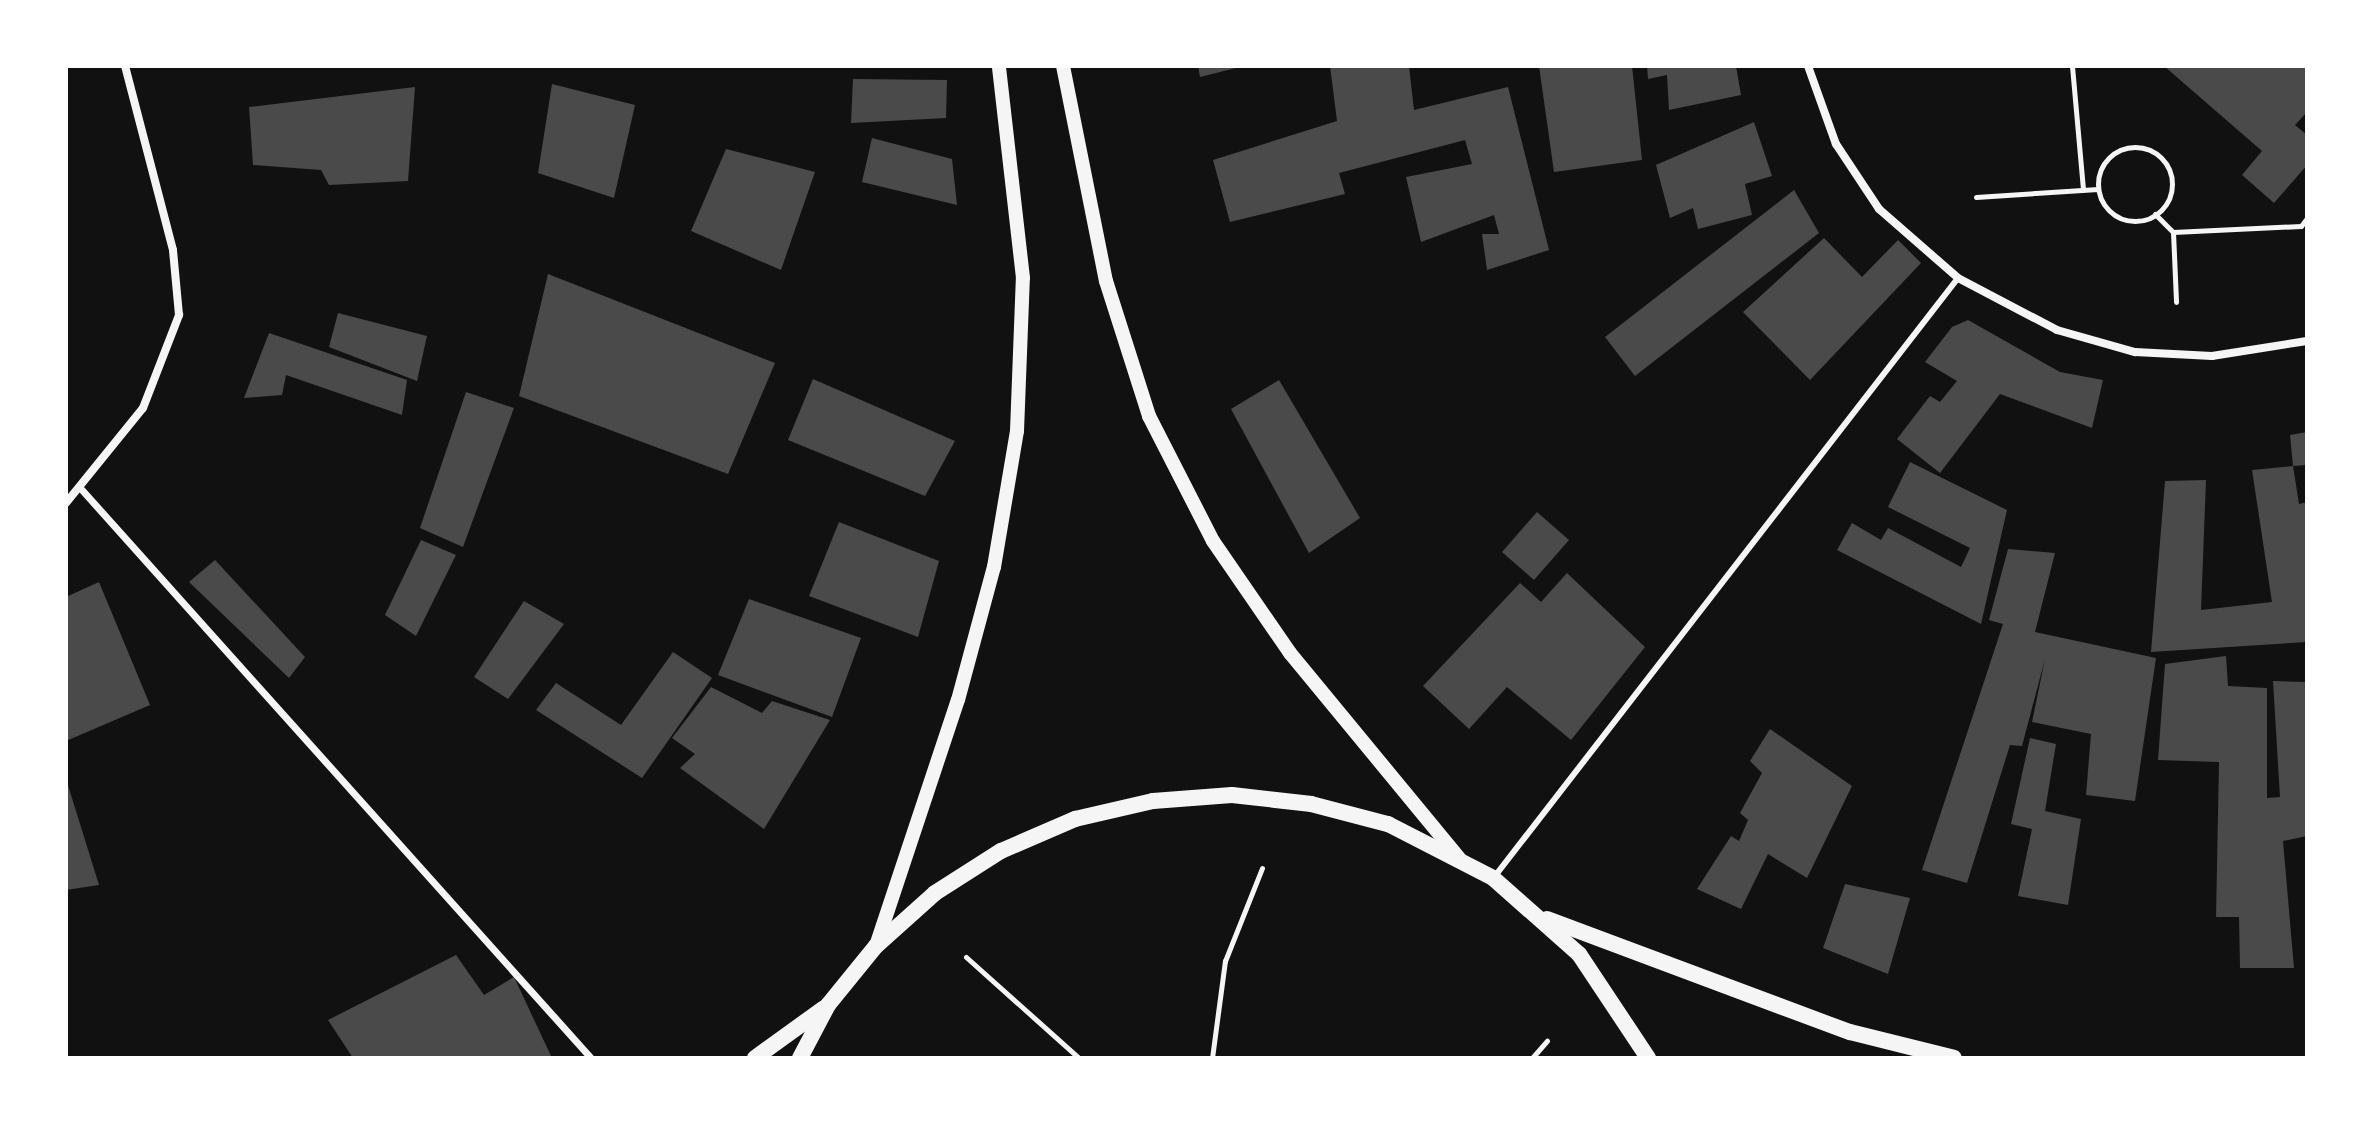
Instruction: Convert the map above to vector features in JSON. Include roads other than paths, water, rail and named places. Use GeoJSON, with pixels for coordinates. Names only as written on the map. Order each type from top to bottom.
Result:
{"type":"FeatureCollection","features":[{"type":"Feature","properties":{"kind":"main road"},"geometry":{"type":"LineString","coordinates":[[800,1058],[828,1005],[876,946],[935,893],[1001,851],[1075,819],[1153,801],[1232,795],[1311,804],[1388,824],[1493,878],[1542,916],[1612,996],[1648,1058]]}},
{"type":"Feature","properties":{"kind":"main road"},"geometry":{"type":"LineString","coordinates":[[1542,916],[1756,1000],[1954,1058]]}},
{"type":"Feature","properties":{"kind":"main road"},"geometry":{"type":"LineString","coordinates":[[755,1058],[828,1005]]}},
{"type":"Feature","properties":{"kind":"street"},"geometry":{"type":"LineString","coordinates":[[66,503],[82,490],[143,408],[179,315],[173,250],[125,66]]}},
{"type":"Feature","properties":{"kind":"street"},"geometry":{"type":"LineString","coordinates":[[876,946],[958,700],[994,567],[1017,431],[1023,278],[999,66]]}},
{"type":"Feature","properties":{"kind":"street"},"geometry":{"type":"LineString","coordinates":[[1063,66],[1106,281],[1149,416],[1213,541],[1290,653],[1459,858]]}},
{"type":"Feature","properties":{"kind":"street"},"geometry":{"type":"LineString","coordinates":[[1808,66],[1836,144],[1879,209],[1958,278],[2057,330],[2135,352],[2212,356],[2307,341]]}},
{"type":"Feature","properties":{"kind":"street"},"geometry":{"type":"LineString","coordinates":[[82,490],[591,1058]]}},
{"type":"Feature","properties":{"kind":"lane"},"geometry":{"type":"LineString","coordinates":[[1493,878],[1958,278]]}}]}
